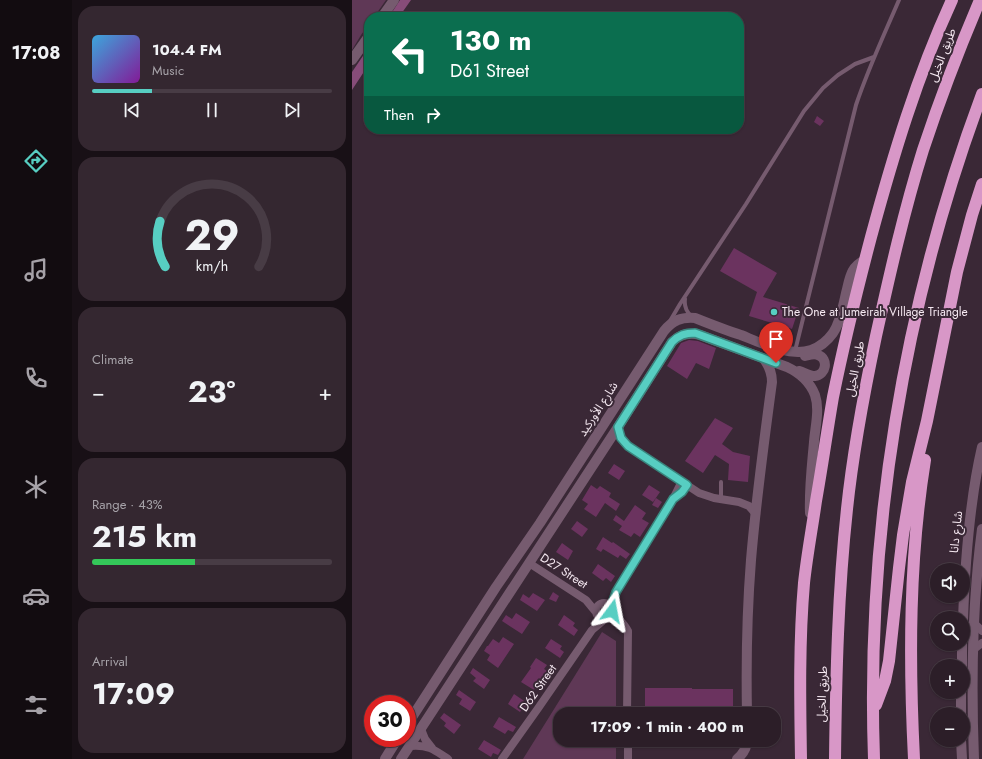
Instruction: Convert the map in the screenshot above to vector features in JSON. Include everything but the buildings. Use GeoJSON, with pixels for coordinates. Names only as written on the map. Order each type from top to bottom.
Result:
{"type":"FeatureCollection","features":[{"type":"Feature","properties":{"kind":"highway"},"geometry":{"type":"LineString","coordinates":[[801,759],[800,704],[802,611],[812,528],[834,396],[865,260],[890,170],[911,102],[933,43],[952,0]]}},
{"type":"Feature","properties":{"kind":"highway","name":"طريق الخيل"},"geometry":{"type":"LineString","coordinates":[[835,759],[838,638],[844,542],[851,476],[868,375],[894,257],[912,186],[947,80],[980,0]]}},
{"type":"Feature","properties":{"kind":"highway"},"geometry":{"type":"LineString","coordinates":[[874,759],[874,643],[878,567],[885,497],[897,417],[912,337],[928,267],[954,178],[982,94]]}},
{"type":"Feature","properties":{"kind":"highway"},"geometry":{"type":"LineString","coordinates":[[874,711],[885,681],[889,660],[903,535],[915,468],[927,421],[957,272],[972,214],[982,184]]}},
{"type":"Feature","properties":{"kind":"highway"},"geometry":{"type":"LineString","coordinates":[[914,759],[910,676],[912,592],[917,514],[927,447],[927,421]]}},
{"type":"Feature","properties":{"kind":"street"},"geometry":{"type":"LineString","coordinates":[[386,12],[394,0]]}},
{"type":"Feature","properties":{"kind":"street"},"geometry":{"type":"LineString","coordinates":[[352,60],[364,43]]}},
{"type":"Feature","properties":{"kind":"street","name":"شارع الأوركيد"},"geometry":{"type":"LineString","coordinates":[[416,710],[496,587],[540,523],[664,331],[673,322],[680,319],[695,318],[777,348],[795,351],[812,350],[827,340],[833,333],[841,315],[851,273],[857,265],[865,260]]}},
{"type":"Feature","properties":{"kind":"street"},"geometry":{"type":"LineString","coordinates":[[416,737],[672,342],[685,334],[695,333],[813,376],[823,372],[825,366],[824,360],[818,355],[795,356],[785,354],[777,348]]}},
{"type":"Feature","properties":{"kind":"street"},"geometry":{"type":"LineString","coordinates":[[747,707],[748,604],[758,493],[772,382],[769,367],[764,359]]}},
{"type":"Feature","properties":{"kind":"street"},"geometry":{"type":"LineString","coordinates":[[787,367],[798,373],[806,381],[813,390],[816,402],[817,413],[810,477],[812,528]]}},
{"type":"Feature","properties":{"kind":"street"},"geometry":{"type":"LineString","coordinates":[[618,427],[621,438],[628,446],[699,493],[714,498],[739,502],[749,506],[756,514]]}},
{"type":"Feature","properties":{"kind":"street","name":"شارع دانا"},"geometry":{"type":"LineString","coordinates":[[963,611],[966,557],[978,487],[982,447]]}},
{"type":"Feature","properties":{"kind":"street"},"geometry":{"type":"LineString","coordinates":[[598,608],[616,592],[673,499],[682,492],[685,483]]}},
{"type":"Feature","properties":{"kind":"street"},"geometry":{"type":"LineString","coordinates":[[739,502],[749,499],[758,493]]}},
{"type":"Feature","properties":{"kind":"street"},"geometry":{"type":"LineString","coordinates":[[529,563],[529,550],[539,535],[540,523]]}},
{"type":"Feature","properties":{"kind":"street"},"geometry":{"type":"LineString","coordinates":[[974,759],[978,646],[974,623],[982,529]]}},
{"type":"Feature","properties":{"kind":"street","name":"D27 Street"},"geometry":{"type":"LineString","coordinates":[[529,563],[598,608]]}},
{"type":"Feature","properties":{"kind":"street"},"geometry":{"type":"LineString","coordinates":[[605,620],[611,615],[616,592]]}},
{"type":"Feature","properties":{"kind":"street"},"geometry":{"type":"LineString","coordinates":[[598,608],[608,604],[627,628],[627,707]]}},
{"type":"Feature","properties":{"kind":"street"},"geometry":{"type":"LineString","coordinates":[[598,608],[599,618],[622,623]]}},
{"type":"Feature","properties":{"kind":"street","name":"D62 Street"},"geometry":{"type":"LineString","coordinates":[[592,630],[598,608]]}},
{"type":"Feature","properties":{"kind":"street","name":"D62 Street"},"geometry":{"type":"LineString","coordinates":[[502,759],[592,630],[605,620]]}},
{"type":"Feature","properties":{"kind":"street"},"geometry":{"type":"LineString","coordinates":[[974,623],[982,631]]}},
{"type":"Feature","properties":{"kind":"street"},"geometry":{"type":"LineString","coordinates":[[421,729],[425,739],[432,748],[448,759]]}},
{"type":"Feature","properties":{"kind":"street"},"geometry":{"type":"LineString","coordinates":[[416,745],[421,745],[432,748]]}},
{"type":"Feature","properties":{"kind":"street"},"geometry":{"type":"LineString","coordinates":[[385,759],[392,747]]}},
{"type":"Feature","properties":{"kind":"street"},"geometry":{"type":"LineString","coordinates":[[401,759],[409,747]]}},
{"type":"Feature","properties":{"kind":"street"},"geometry":{"type":"LineString","coordinates":[[628,747],[628,759]]}},
{"type":"Feature","properties":{"kind":"street"},"geometry":{"type":"LineString","coordinates":[[736,759],[744,752],[746,747]]}},
{"type":"Feature","properties":{"kind":"street"},"geometry":{"type":"LineString","coordinates":[[961,747],[962,759]]}},
{"type":"Feature","properties":{"kind":"lane"},"geometry":{"type":"LineString","coordinates":[[795,351],[856,105],[874,57],[899,0]]}},
{"type":"Feature","properties":{"kind":"lane"},"geometry":{"type":"LineString","coordinates":[[668,327],[675,311],[746,204],[804,111],[823,88],[838,74],[855,64],[874,57]]}},
{"type":"Feature","properties":{"kind":"lane"},"geometry":{"type":"LineString","coordinates":[[685,297],[685,307],[687,312],[690,316],[695,318]]}},
{"type":"Feature","properties":{"kind":"lane"},"geometry":{"type":"LineString","coordinates":[[721,482],[721,499]]}},
{"type":"Feature","properties":{"kind":"shaded area"},"geometry":{"type":"Polygon","coordinates":[[[352,0],[386,0],[378,12],[364,12],[364,31],[352,50],[352,0]]]}},
{"type":"Feature","properties":{"kind":"shaded area"},"geometry":{"type":"Polygon","coordinates":[[[400,0],[411,0],[403,12],[392,12],[400,0]]]}},
{"type":"Feature","properties":{"kind":"shaded area"},"geometry":{"type":"Polygon","coordinates":[[[364,54],[364,72],[352,90],[352,72],[364,54]]]}},
{"type":"Feature","properties":{"kind":"shaded area"},"geometry":{"type":"Polygon","coordinates":[[[602,632],[616,641],[616,707],[555,707],[602,632]]]}},
{"type":"Feature","properties":{"kind":"shaded area"},"geometry":{"type":"Polygon","coordinates":[[[553,711],[553,747],[616,747],[616,759],[523,759],[553,711]]]}},
{"type":"Feature","properties":{"kind":"place","name":"The One at Jumeirah Village Triangle"},"geometry":{"type":"Point","coordinates":[774,312]}},
{"type":"Feature","properties":{"kind":"route"},"geometry":{"type":"LineString","coordinates":[[612,611],[612,604],[616,592],[673,499],[682,492],[687,485],[628,446],[621,438],[618,427],[672,342],[675,338],[685,334],[695,333],[776,363]]}}]}
